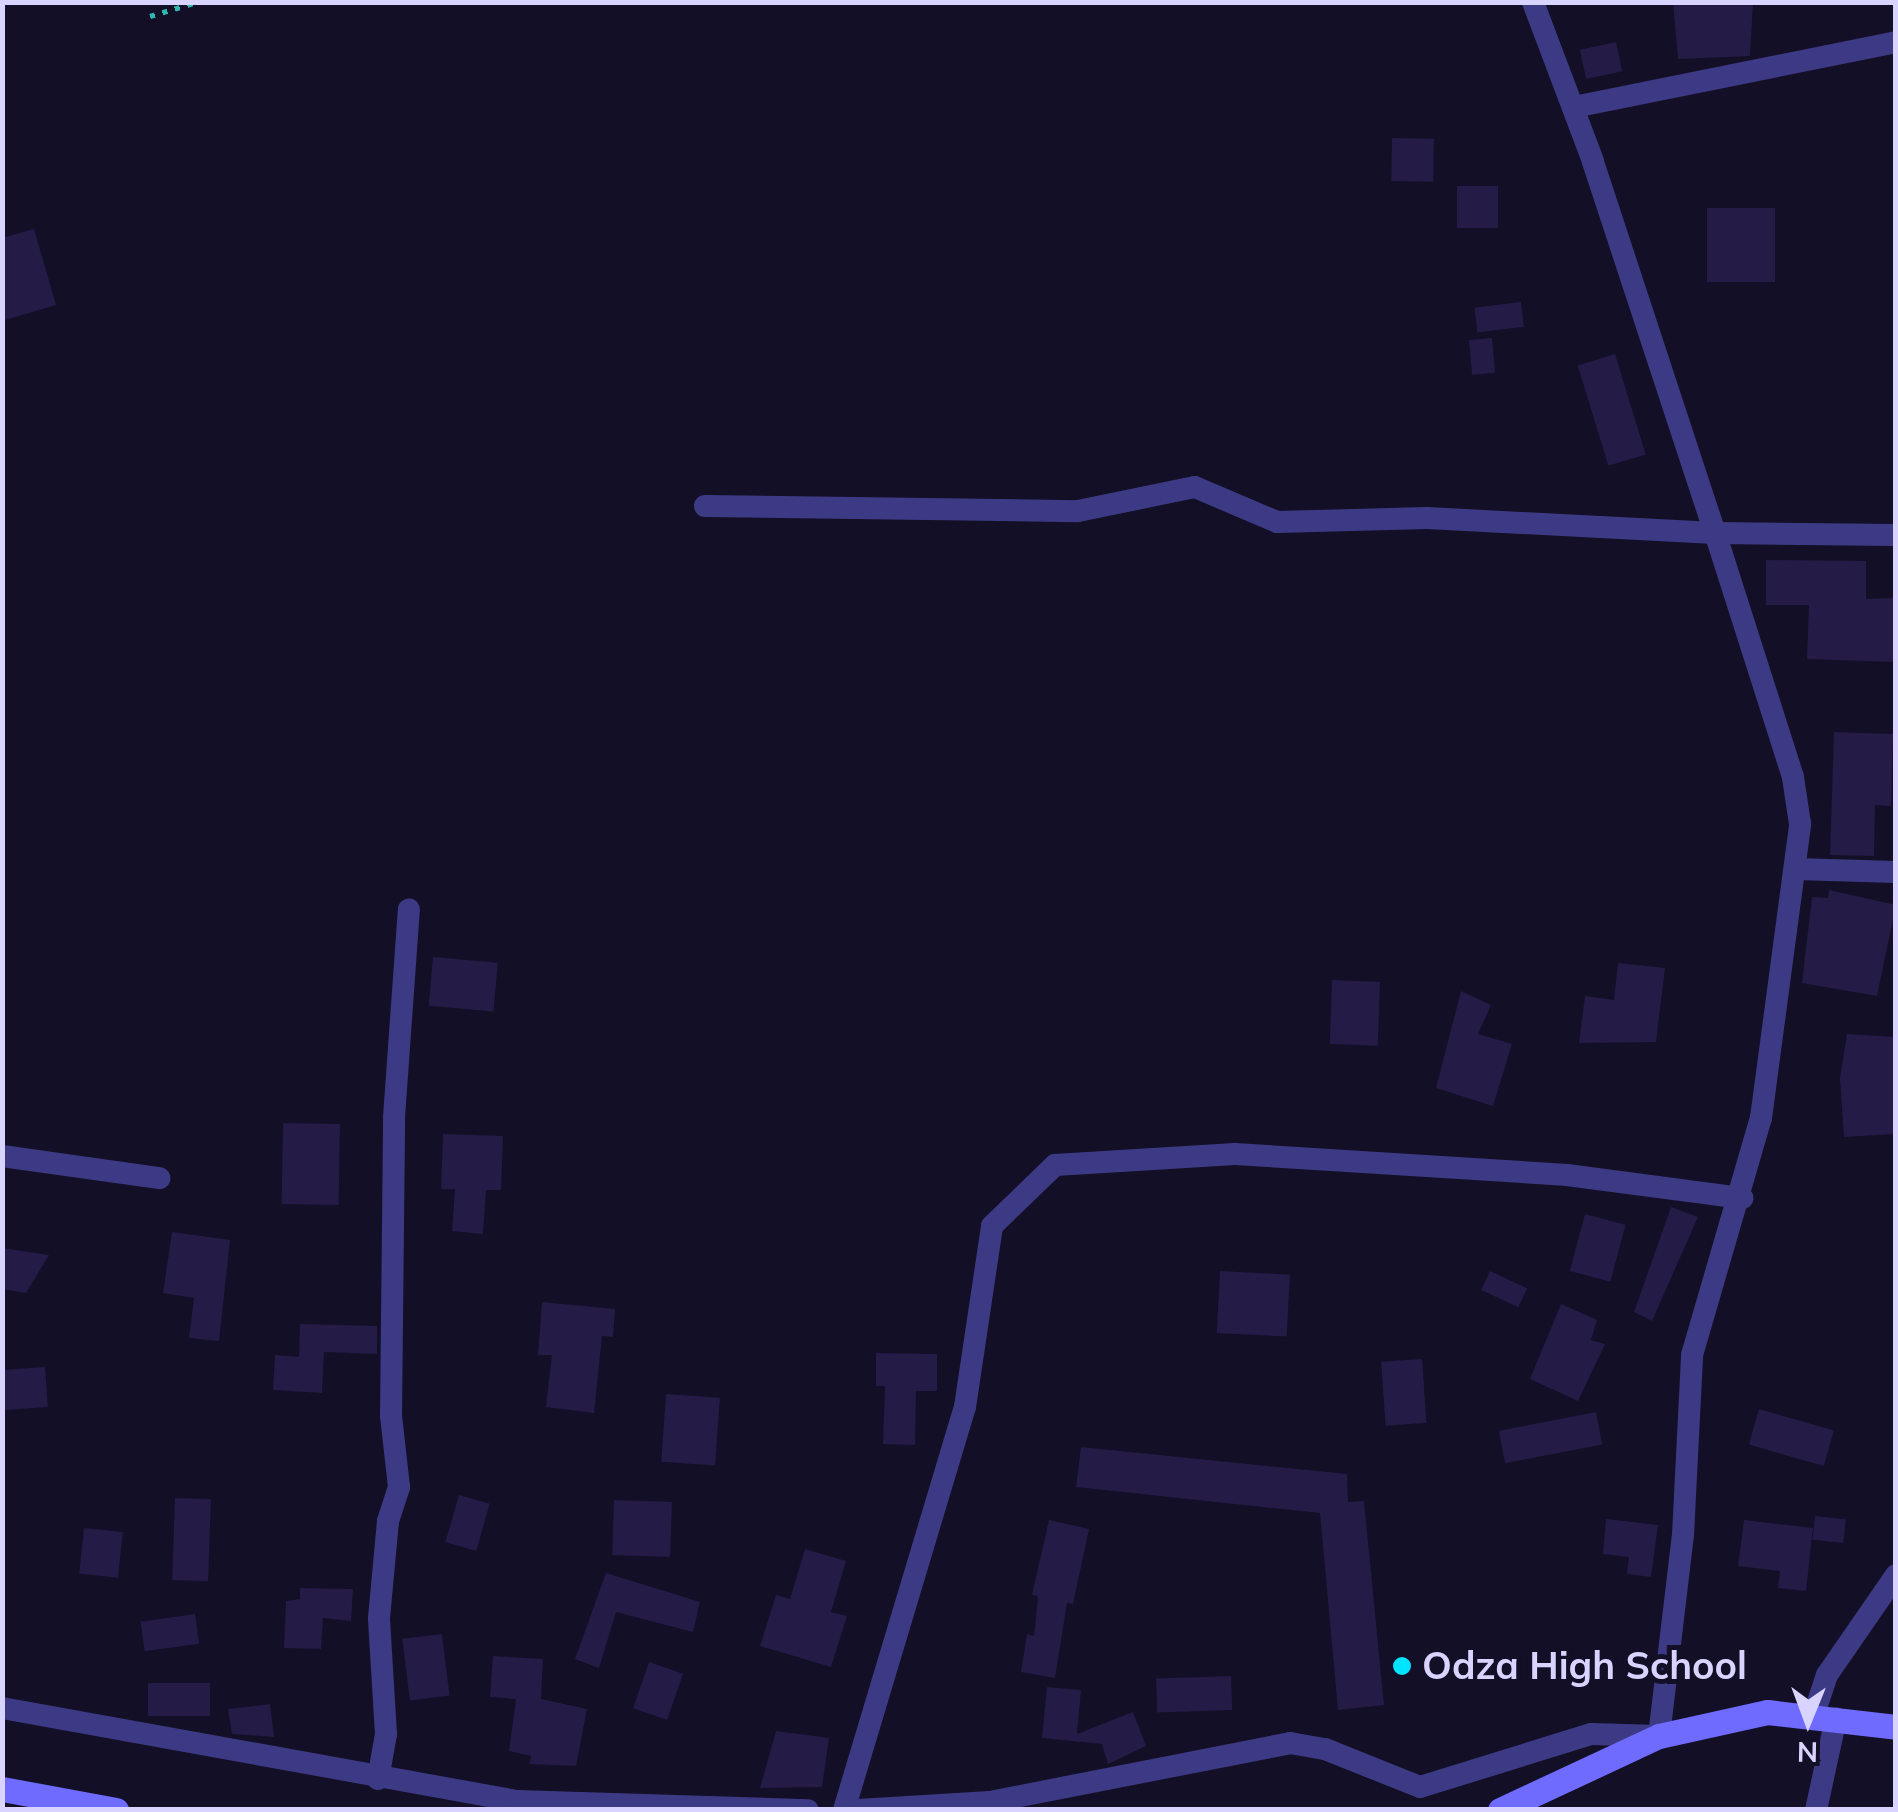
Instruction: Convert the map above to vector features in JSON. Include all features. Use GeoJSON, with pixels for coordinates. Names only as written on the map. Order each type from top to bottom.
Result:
{"type":"FeatureCollection","features":[{"type":"Feature","properties":{"kind":"main road"},"geometry":{"type":"LineString","coordinates":[[1500,1810],[1659,1736],[1768,1712],[1825,1716],[1896,1728]]}},
{"type":"Feature","properties":{"kind":"main road"},"geometry":{"type":"LineString","coordinates":[[2,1790],[116,1810]]}},
{"type":"Feature","properties":{"kind":"street"},"geometry":{"type":"LineString","coordinates":[[858,1810],[990,1802],[1290,1743],[1325,1749],[1420,1787],[1591,1734],[1659,1736],[1683,1536],[1692,1355],[1742,1198],[1761,1118],[1796,869],[1793,778],[1574,107],[1533,2]]}},
{"type":"Feature","properties":{"kind":"street"},"geometry":{"type":"LineString","coordinates":[[1574,107],[1896,42]]}},
{"type":"Feature","properties":{"kind":"street"},"geometry":{"type":"LineString","coordinates":[[705,506],[1078,510],[1195,487],[1277,522],[1427,518],[1714,533],[1896,534]]}},
{"type":"Feature","properties":{"kind":"street"},"geometry":{"type":"LineString","coordinates":[[1796,869],[1896,872]]}},
{"type":"Feature","properties":{"kind":"street"},"geometry":{"type":"LineString","coordinates":[[378,1780],[386,1734],[379,1618],[388,1521],[400,1486],[391,1416],[394,1117],[409,910]]}},
{"type":"Feature","properties":{"kind":"street"},"geometry":{"type":"LineString","coordinates":[[844,1810],[965,1407],[992,1226],[1055,1165],[1235,1154],[1566,1175],[1742,1198]]}},
{"type":"Feature","properties":{"kind":"street"},"geometry":{"type":"LineString","coordinates":[[2,1156],[159,1178]]}},
{"type":"Feature","properties":{"kind":"street"},"geometry":{"type":"LineString","coordinates":[[1816,1810],[1827,1675],[1896,1575]]}},
{"type":"Feature","properties":{"kind":"street"},"geometry":{"type":"LineString","coordinates":[[2,1708],[378,1780],[517,1801],[808,1810]]}},
{"type":"Feature","properties":{"kind":"path"},"geometry":{"type":"LineString","coordinates":[[150,16],[197,2]]}},
{"type":"Feature","properties":{"kind":"building"},"geometry":{"type":"Polygon","coordinates":[[[1673,2],[1753,2],[1750,56],[1678,59],[1673,2]]]}},
{"type":"Feature","properties":{"kind":"building"},"geometry":{"type":"Polygon","coordinates":[[[1616,42],[1622,71],[1586,79],[1580,50],[1616,42]]]}},
{"type":"Feature","properties":{"kind":"building"},"geometry":{"type":"Polygon","coordinates":[[[1392,138],[1434,139],[1433,182],[1391,181],[1392,138]]]}},
{"type":"Feature","properties":{"kind":"building"},"geometry":{"type":"Polygon","coordinates":[[[1457,186],[1498,186],[1498,228],[1457,228],[1457,186]]]}},
{"type":"Feature","properties":{"kind":"building"},"geometry":{"type":"Polygon","coordinates":[[[1707,208],[1775,208],[1775,282],[1707,282],[1707,208]]]}},
{"type":"Feature","properties":{"kind":"building"},"geometry":{"type":"Polygon","coordinates":[[[34,229],[56,305],[2,321],[2,238],[34,229]]]}},
{"type":"Feature","properties":{"kind":"building"},"geometry":{"type":"Polygon","coordinates":[[[1521,302],[1524,327],[1477,333],[1474,308],[1521,302]]]}},
{"type":"Feature","properties":{"kind":"building"},"geometry":{"type":"Polygon","coordinates":[[[1492,338],[1495,373],[1472,375],[1469,340],[1492,338]]]}},
{"type":"Feature","properties":{"kind":"building"},"geometry":{"type":"Polygon","coordinates":[[[1615,354],[1646,454],[1608,466],[1578,365],[1615,354]]]}},
{"type":"Feature","properties":{"kind":"building"},"geometry":{"type":"Polygon","coordinates":[[[1766,560],[1866,561],[1866,599],[1894,598],[1896,662],[1807,659],[1809,605],[1766,605],[1766,560]]]}},
{"type":"Feature","properties":{"kind":"building"},"geometry":{"type":"Polygon","coordinates":[[[1834,732],[1893,734],[1891,806],[1875,805],[1874,856],[1830,855],[1834,732]]]}},
{"type":"Feature","properties":{"kind":"building"},"geometry":{"type":"Polygon","coordinates":[[[1829,890],[1896,905],[1877,996],[1802,983],[1812,897],[1828,898],[1829,890]]]}},
{"type":"Feature","properties":{"kind":"building"},"geometry":{"type":"Polygon","coordinates":[[[433,957],[498,963],[493,1011],[429,1006],[433,957]]]}},
{"type":"Feature","properties":{"kind":"building"},"geometry":{"type":"Polygon","coordinates":[[[1618,963],[1665,968],[1656,1042],[1579,1043],[1585,996],[1614,1000],[1618,963]]]}},
{"type":"Feature","properties":{"kind":"building"},"geometry":{"type":"Polygon","coordinates":[[[1332,980],[1380,982],[1378,1046],[1330,1044],[1332,980]]]}},
{"type":"Feature","properties":{"kind":"building"},"geometry":{"type":"Polygon","coordinates":[[[1461,991],[1491,1005],[1478,1034],[1512,1044],[1493,1106],[1436,1088],[1461,991]]]}},
{"type":"Feature","properties":{"kind":"building"},"geometry":{"type":"Polygon","coordinates":[[[1847,1034],[1896,1037],[1896,1134],[1844,1137],[1840,1078],[1847,1034]]]}},
{"type":"Feature","properties":{"kind":"building"},"geometry":{"type":"Polygon","coordinates":[[[283,1123],[340,1124],[339,1205],[282,1204],[283,1123]]]}},
{"type":"Feature","properties":{"kind":"building"},"geometry":{"type":"Polygon","coordinates":[[[443,1134],[503,1136],[501,1190],[486,1190],[483,1234],[452,1231],[455,1189],[441,1189],[443,1134]]]}},
{"type":"Feature","properties":{"kind":"building"},"geometry":{"type":"Polygon","coordinates":[[[1671,1207],[1698,1217],[1652,1321],[1634,1312],[1671,1207]]]}},
{"type":"Feature","properties":{"kind":"building"},"geometry":{"type":"Polygon","coordinates":[[[1585,1214],[1626,1225],[1610,1282],[1570,1271],[1585,1214]]]}},
{"type":"Feature","properties":{"kind":"building"},"geometry":{"type":"Polygon","coordinates":[[[172,1232],[230,1240],[219,1341],[189,1338],[194,1298],[163,1293],[172,1232]]]}},
{"type":"Feature","properties":{"kind":"building"},"geometry":{"type":"Polygon","coordinates":[[[2,1248],[49,1255],[26,1293],[2,1289],[2,1248]]]}},
{"type":"Feature","properties":{"kind":"building"},"geometry":{"type":"Polygon","coordinates":[[[1220,1271],[1290,1275],[1287,1337],[1217,1333],[1220,1271]]]}},
{"type":"Feature","properties":{"kind":"building"},"geometry":{"type":"Polygon","coordinates":[[[1490,1271],[1527,1288],[1518,1307],[1481,1290],[1490,1271]]]}},
{"type":"Feature","properties":{"kind":"building"},"geometry":{"type":"Polygon","coordinates":[[[542,1302],[615,1309],[613,1337],[602,1336],[594,1413],[546,1407],[552,1355],[538,1355],[542,1302]]]}},
{"type":"Feature","properties":{"kind":"building"},"geometry":{"type":"Polygon","coordinates":[[[1561,1304],[1597,1320],[1591,1340],[1605,1344],[1578,1401],[1530,1379],[1561,1304]]]}},
{"type":"Feature","properties":{"kind":"building"},"geometry":{"type":"Polygon","coordinates":[[[300,1324],[377,1326],[377,1354],[324,1352],[322,1393],[273,1390],[275,1355],[299,1357],[300,1324]]]}},
{"type":"Feature","properties":{"kind":"building"},"geometry":{"type":"Polygon","coordinates":[[[876,1353],[937,1354],[937,1391],[916,1391],[915,1445],[883,1444],[885,1386],[876,1386],[876,1353]]]}},
{"type":"Feature","properties":{"kind":"building"},"geometry":{"type":"Polygon","coordinates":[[[1422,1359],[1426,1423],[1386,1426],[1381,1362],[1422,1359]]]}},
{"type":"Feature","properties":{"kind":"building"},"geometry":{"type":"Polygon","coordinates":[[[45,1367],[48,1407],[5,1410],[2,1370],[45,1367]]]}},
{"type":"Feature","properties":{"kind":"building"},"geometry":{"type":"Polygon","coordinates":[[[666,1394],[720,1398],[715,1466],[661,1462],[666,1394]]]}},
{"type":"Feature","properties":{"kind":"building"},"geometry":{"type":"Polygon","coordinates":[[[1759,1409],[1834,1430],[1824,1466],[1749,1445],[1759,1409]]]}},
{"type":"Feature","properties":{"kind":"building"},"geometry":{"type":"Polygon","coordinates":[[[1596,1412],[1602,1444],[1505,1463],[1499,1431],[1596,1412]]]}},
{"type":"Feature","properties":{"kind":"building"},"geometry":{"type":"Polygon","coordinates":[[[1081,1447],[1347,1474],[1348,1502],[1364,1501],[1384,1705],[1338,1710],[1320,1513],[1076,1487],[1081,1447]]]}},
{"type":"Feature","properties":{"kind":"building"},"geometry":{"type":"Polygon","coordinates":[[[459,1495],[490,1504],[476,1551],[445,1542],[459,1495]]]}},
{"type":"Feature","properties":{"kind":"building"},"geometry":{"type":"Polygon","coordinates":[[[175,1498],[211,1499],[208,1581],[172,1580],[175,1498]]]}},
{"type":"Feature","properties":{"kind":"building"},"geometry":{"type":"Polygon","coordinates":[[[614,1500],[672,1502],[670,1557],[612,1555],[614,1500]]]}},
{"type":"Feature","properties":{"kind":"building"},"geometry":{"type":"Polygon","coordinates":[[[1815,1516],[1846,1519],[1843,1543],[1812,1540],[1815,1516]]]}},
{"type":"Feature","properties":{"kind":"building"},"geometry":{"type":"Polygon","coordinates":[[[1606,1519],[1658,1525],[1651,1577],[1627,1574],[1629,1557],[1603,1554],[1606,1519]]]}},
{"type":"Feature","properties":{"kind":"building"},"geometry":{"type":"Polygon","coordinates":[[[1049,1520],[1089,1529],[1073,1604],[1067,1603],[1055,1678],[1021,1672],[1027,1634],[1034,1636],[1038,1596],[1032,1595],[1049,1520]]]}},
{"type":"Feature","properties":{"kind":"building"},"geometry":{"type":"Polygon","coordinates":[[[1744,1520],[1813,1528],[1806,1591],[1778,1588],[1780,1571],[1738,1566],[1744,1520]]]}},
{"type":"Feature","properties":{"kind":"building"},"geometry":{"type":"Polygon","coordinates":[[[84,1528],[123,1532],[118,1578],[79,1574],[84,1528]]]}},
{"type":"Feature","properties":{"kind":"building"},"geometry":{"type":"Polygon","coordinates":[[[805,1549],[846,1561],[831,1612],[847,1616],[831,1667],[760,1646],[776,1595],[790,1599],[805,1549]]]}},
{"type":"Feature","properties":{"kind":"building"},"geometry":{"type":"Polygon","coordinates":[[[606,1573],[700,1602],[693,1632],[616,1612],[599,1668],[575,1659],[606,1573]]]}},
{"type":"Feature","properties":{"kind":"building"},"geometry":{"type":"Polygon","coordinates":[[[300,1588],[353,1589],[351,1621],[323,1618],[321,1649],[284,1648],[286,1601],[300,1599],[300,1588]]]}},
{"type":"Feature","properties":{"kind":"building"},"geometry":{"type":"Polygon","coordinates":[[[195,1614],[199,1644],[145,1651],[141,1622],[195,1614]]]}},
{"type":"Feature","properties":{"kind":"building"},"geometry":{"type":"Polygon","coordinates":[[[442,1634],[450,1696],[410,1700],[402,1639],[442,1634]]]}},
{"type":"Feature","properties":{"kind":"building"},"geometry":{"type":"Polygon","coordinates":[[[493,1656],[543,1659],[541,1699],[587,1709],[576,1766],[529,1764],[531,1756],[509,1751],[516,1699],[490,1697],[493,1656]]]}},
{"type":"Feature","properties":{"kind":"building"},"geometry":{"type":"Polygon","coordinates":[[[649,1662],[683,1674],[667,1720],[633,1708],[649,1662]]]}},
{"type":"Feature","properties":{"kind":"building"},"geometry":{"type":"Polygon","coordinates":[[[1231,1676],[1232,1710],[1157,1713],[1156,1679],[1231,1676]]]}},
{"type":"Feature","properties":{"kind":"building"},"geometry":{"type":"Polygon","coordinates":[[[148,1683],[210,1683],[210,1716],[148,1716],[148,1683]]]}},
{"type":"Feature","properties":{"kind":"building"},"geometry":{"type":"Polygon","coordinates":[[[1047,1687],[1081,1690],[1077,1734],[1133,1712],[1146,1746],[1108,1764],[1102,1744],[1042,1738],[1047,1687]]]}},
{"type":"Feature","properties":{"kind":"building"},"geometry":{"type":"Polygon","coordinates":[[[270,1704],[274,1737],[232,1734],[228,1709],[270,1704]]]}},
{"type":"Feature","properties":{"kind":"building"},"geometry":{"type":"Polygon","coordinates":[[[776,1731],[829,1738],[822,1787],[760,1788],[776,1731]]]}},
{"type":"Feature","properties":{"kind":"place","name":"Odza High School"},"geometry":{"type":"Point","coordinates":[1402,1666]}}]}
